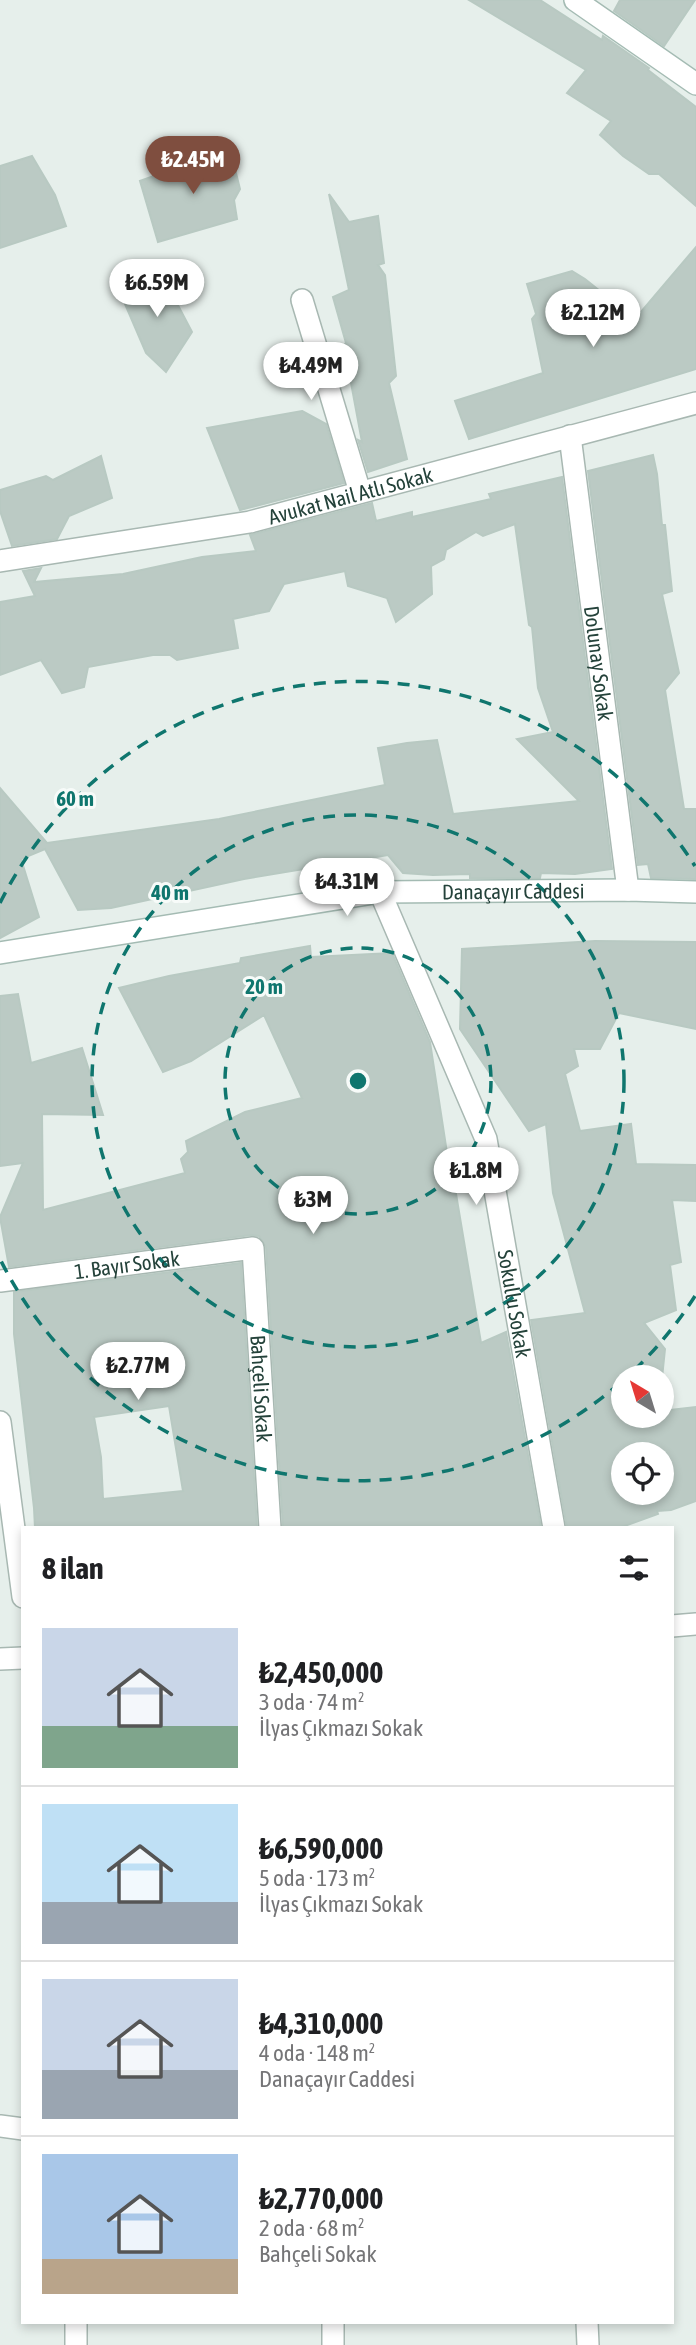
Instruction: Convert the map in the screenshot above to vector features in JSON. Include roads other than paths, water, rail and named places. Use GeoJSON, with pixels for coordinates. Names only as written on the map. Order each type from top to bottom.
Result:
{"type":"FeatureCollection","features":[{"type":"Feature","properties":{"kind":"street"},"geometry":{"type":"LineString","coordinates":[[575,0],[696,84]]}},
{"type":"Feature","properties":{"kind":"street"},"geometry":{"type":"LineString","coordinates":[[302,300],[360,492]]}},
{"type":"Feature","properties":{"kind":"street","name":"Avukat Nail Atlı Sokak"},"geometry":{"type":"LineString","coordinates":[[0,561],[250,522],[696,403]]}},
{"type":"Feature","properties":{"kind":"street","name":"Dolunay Sokak"},"geometry":{"type":"LineString","coordinates":[[570,436],[628,890]]}},
{"type":"Feature","properties":{"kind":"street","name":"Danaçayır Caddesi"},"geometry":{"type":"LineString","coordinates":[[0,953],[380,892],[696,892]]}},
{"type":"Feature","properties":{"kind":"street","name":"Sokullu Sokak"},"geometry":{"type":"LineString","coordinates":[[380,892],[486,1139],[554,1526]]}},
{"type":"Feature","properties":{"kind":"street","name":"1. Bayır Sokak"},"geometry":{"type":"LineString","coordinates":[[0,1281],[253,1248]]}},
{"type":"Feature","properties":{"kind":"street","name":"Bahçeli Sokak"},"geometry":{"type":"LineString","coordinates":[[253,1248],[270,1526]]}},
{"type":"Feature","properties":{"kind":"street"},"geometry":{"type":"LineString","coordinates":[[0,1422],[21,1582]]}},
{"type":"Feature","properties":{"kind":"street"},"geometry":{"type":"LineString","coordinates":[[674,1626],[696,1625]]}},
{"type":"Feature","properties":{"kind":"street"},"geometry":{"type":"LineString","coordinates":[[0,1659],[21,1658]]}},
{"type":"Feature","properties":{"kind":"street"},"geometry":{"type":"LineString","coordinates":[[0,2126],[21,2129]]}},
{"type":"Feature","properties":{"kind":"street"},"geometry":{"type":"LineString","coordinates":[[76,2324],[76,2345]]}},
{"type":"Feature","properties":{"kind":"street"},"geometry":{"type":"LineString","coordinates":[[333,2324],[333,2345]]}},
{"type":"Feature","properties":{"kind":"street"},"geometry":{"type":"LineString","coordinates":[[587,2324],[587,2345]]}}]}
